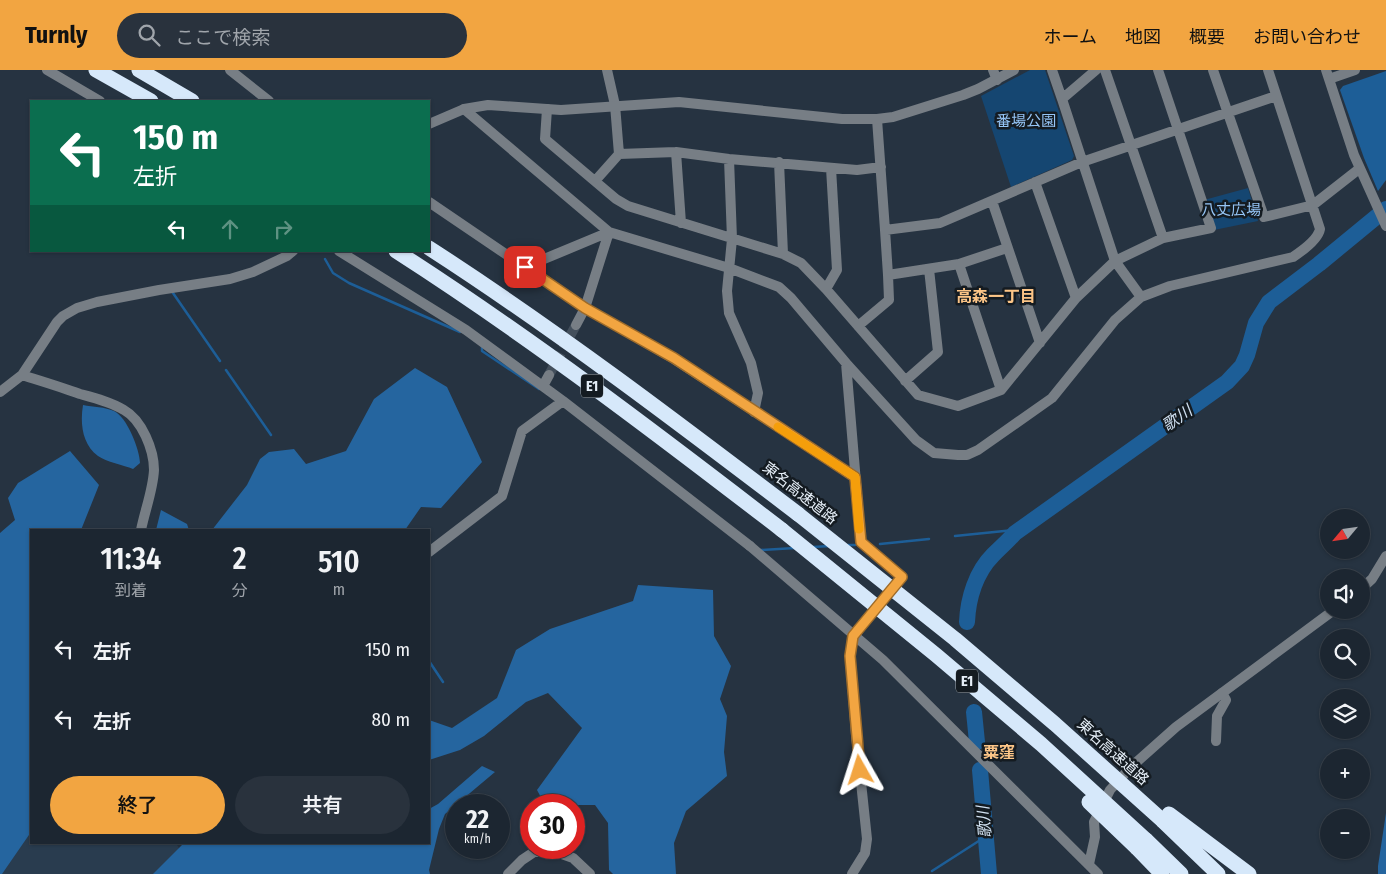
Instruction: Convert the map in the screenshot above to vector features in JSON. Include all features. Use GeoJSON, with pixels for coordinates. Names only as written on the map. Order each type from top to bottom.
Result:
{"type":"FeatureCollection","features":[{"type":"Feature","properties":{"kind":"highway"},"geometry":{"type":"LineString","coordinates":[[96,70],[149,100]]}},
{"type":"Feature","properties":{"kind":"highway"},"geometry":{"type":"LineString","coordinates":[[139,70],[190,100]]}},
{"type":"Feature","properties":{"kind":"highway","name":"東名高速道路"},"geometry":{"type":"LineString","coordinates":[[430,249],[557,335],[648,400],[798,514],[948,633],[1166,818]]}},
{"type":"Feature","properties":{"kind":"highway","name":"E1"},"geometry":{"type":"LineString","coordinates":[[398,252],[554,358],[646,425],[782,530],[936,655],[1041,744],[1142,844],[1182,874]]}},
{"type":"Feature","properties":{"kind":"highway"},"geometry":{"type":"LineString","coordinates":[[1166,818],[1218,874]]}},
{"type":"Feature","properties":{"kind":"highway"},"geometry":{"type":"LineString","coordinates":[[1166,818],[1249,874]]}},
{"type":"Feature","properties":{"kind":"highway"},"geometry":{"type":"LineString","coordinates":[[1142,844],[1162,874]]}},
{"type":"Feature","properties":{"kind":"street"},"geometry":{"type":"LineString","coordinates":[[48,70],[98,100]]}},
{"type":"Feature","properties":{"kind":"street"},"geometry":{"type":"LineString","coordinates":[[230,70],[268,100]]}},
{"type":"Feature","properties":{"kind":"street"},"geometry":{"type":"LineString","coordinates":[[595,181],[619,154],[615,105],[607,70]]}},
{"type":"Feature","properties":{"kind":"street"},"geometry":{"type":"LineString","coordinates":[[430,124],[464,109],[488,105],[547,109],[679,102],[842,119],[877,119],[893,117],[963,95],[995,75],[1014,70]]}},
{"type":"Feature","properties":{"kind":"street"},"geometry":{"type":"LineString","coordinates":[[1052,70],[1115,261],[1141,297]]}},
{"type":"Feature","properties":{"kind":"street"},"geometry":{"type":"LineString","coordinates":[[1062,99],[1096,70]]}},
{"type":"Feature","properties":{"kind":"street"},"geometry":{"type":"LineString","coordinates":[[1105,70],[1163,238]]}},
{"type":"Feature","properties":{"kind":"street"},"geometry":{"type":"LineString","coordinates":[[547,109],[544,139],[616,199],[628,206],[783,254],[801,263],[918,395],[958,406],[1001,390],[1076,298],[1115,261],[1163,238],[1211,228],[1158,70]]}},
{"type":"Feature","properties":{"kind":"street"},"geometry":{"type":"LineString","coordinates":[[1214,70],[1264,217],[1313,205],[1359,169]]}},
{"type":"Feature","properties":{"kind":"street"},"geometry":{"type":"LineString","coordinates":[[464,109],[609,232],[729,268],[779,287],[791,298],[846,363],[916,440],[934,452],[950,456],[967,455],[978,450],[1052,398],[1114,320],[1141,297],[1170,286],[1293,257],[1319,235],[1320,229],[1313,205],[1268,70]]}},
{"type":"Feature","properties":{"kind":"street"},"geometry":{"type":"LineString","coordinates":[[1355,70],[1327,74],[1359,169],[1386,226]]}},
{"type":"Feature","properties":{"kind":"street"},"geometry":{"type":"LineString","coordinates":[[885,230],[940,224],[1082,162],[1276,96]]}},
{"type":"Feature","properties":{"kind":"street"},"geometry":{"type":"LineString","coordinates":[[858,326],[889,300],[877,119]]}},
{"type":"Feature","properties":{"kind":"street"},"geometry":{"type":"LineString","coordinates":[[619,154],[676,152],[729,159],[857,170],[881,167]]}},
{"type":"Feature","properties":{"kind":"street"},"geometry":{"type":"LineString","coordinates":[[676,152],[681,223]]}},
{"type":"Feature","properties":{"kind":"street"},"geometry":{"type":"LineString","coordinates":[[729,159],[732,239],[727,292],[729,313],[751,362],[758,394],[754,412]]}},
{"type":"Feature","properties":{"kind":"street"},"geometry":{"type":"LineString","coordinates":[[780,162],[783,254]]}},
{"type":"Feature","properties":{"kind":"street"},"geometry":{"type":"LineString","coordinates":[[826,289],[837,270],[831,168]]}},
{"type":"Feature","properties":{"kind":"street"},"geometry":{"type":"LineString","coordinates":[[1035,182],[1076,298]]}},
{"type":"Feature","properties":{"kind":"street"},"geometry":{"type":"LineString","coordinates":[[992,201],[1040,343]]}},
{"type":"Feature","properties":{"kind":"street"},"geometry":{"type":"LineString","coordinates":[[430,203],[585,308],[674,358],[855,477]]}},
{"type":"Feature","properties":{"kind":"street"},"geometry":{"type":"LineString","coordinates":[[525,267],[609,232]]}},
{"type":"Feature","properties":{"kind":"street"},"geometry":{"type":"LineString","coordinates":[[576,325],[585,308],[609,232]]}},
{"type":"Feature","properties":{"kind":"street"},"geometry":{"type":"LineString","coordinates":[[888,275],[959,264],[1007,248]]}},
{"type":"Feature","properties":{"kind":"street"},"geometry":{"type":"LineString","coordinates":[[0,392],[22,375],[57,322],[77,308],[159,290],[230,280],[253,272],[292,252]]}},
{"type":"Feature","properties":{"kind":"street"},"geometry":{"type":"LineString","coordinates":[[341,252],[466,330],[563,401],[750,546],[883,660],[1088,869],[1098,874]]}},
{"type":"Feature","properties":{"kind":"street"},"geometry":{"type":"LineString","coordinates":[[959,264],[1001,390]]}},
{"type":"Feature","properties":{"kind":"street"},"geometry":{"type":"LineString","coordinates":[[905,381],[938,352],[929,269]]}},
{"type":"Feature","properties":{"kind":"street"},"geometry":{"type":"LineString","coordinates":[[846,363],[861,542],[902,577],[853,636],[850,656],[867,839],[865,853],[852,874]]}},
{"type":"Feature","properties":{"kind":"street"},"geometry":{"type":"LineString","coordinates":[[22,375],[97,399],[125,410],[135,419],[144,433],[150,448],[154,468],[140,529]]}},
{"type":"Feature","properties":{"kind":"street"},"geometry":{"type":"LineString","coordinates":[[543,386],[549,375]]}},
{"type":"Feature","properties":{"kind":"street"},"geometry":{"type":"LineString","coordinates":[[430,551],[502,496],[522,431],[563,401]]}},
{"type":"Feature","properties":{"kind":"street"},"geometry":{"type":"LineString","coordinates":[[1370,581],[1386,556]]}},
{"type":"Feature","properties":{"kind":"street"},"geometry":{"type":"LineString","coordinates":[[1088,869],[1095,837],[1094,822],[1110,790],[1131,767],[1156,743],[1322,619]]}},
{"type":"Feature","properties":{"kind":"street"},"geometry":{"type":"LineString","coordinates":[[1216,741],[1217,716],[1226,700],[1222,693]]}},
{"type":"Feature","properties":{"kind":"street"},"geometry":{"type":"LineString","coordinates":[[508,874],[522,860],[534,852],[556,852],[572,858],[590,874]]}},
{"type":"Feature","properties":{"kind":"shaded area"},"geometry":{"type":"Polygon","coordinates":[[[1386,71],[1386,180],[1378,191],[1340,90],[1343,86],[1386,71]]]}},
{"type":"Feature","properties":{"kind":"shaded area"},"geometry":{"type":"Polygon","coordinates":[[[415,368],[447,387],[482,462],[441,508],[421,507],[406,529],[213,529],[247,485],[260,459],[269,452],[294,449],[306,464],[346,451],[374,399],[415,368]]]}},
{"type":"Feature","properties":{"kind":"shaded area"},"geometry":{"type":"Polygon","coordinates":[[[83,405],[107,409],[119,414],[132,434],[138,450],[140,463],[133,469],[98,456],[88,446],[82,426],[83,405]]]}},
{"type":"Feature","properties":{"kind":"shaded area"},"geometry":{"type":"Polygon","coordinates":[[[70,451],[99,485],[81,529],[30,529],[30,833],[2,874],[0,874],[0,533],[15,520],[8,498],[18,483],[70,451]]]}},
{"type":"Feature","properties":{"kind":"shaded area"},"geometry":{"type":"Polygon","coordinates":[[[161,510],[187,524],[189,529],[156,529],[161,510]]]}},
{"type":"Feature","properties":{"kind":"shaded area"},"geometry":{"type":"Polygon","coordinates":[[[638,585],[713,590],[714,636],[731,666],[720,699],[727,716],[724,752],[727,776],[686,811],[674,843],[676,874],[613,874],[609,870],[608,823],[595,805],[585,805],[585,794],[539,794],[537,790],[582,728],[548,693],[526,702],[484,736],[460,750],[430,760],[430,720],[452,728],[497,698],[516,650],[550,629],[633,601],[638,585]]]}},
{"type":"Feature","properties":{"kind":"shaded area"},"geometry":{"type":"Polygon","coordinates":[[[30,742],[30,844],[177,844],[194,874],[0,874],[30,742]]]}},
{"type":"Feature","properties":{"kind":"shaded area"},"geometry":{"type":"Polygon","coordinates":[[[482,766],[495,772],[469,794],[450,794],[482,766]]]}},
{"type":"Feature","properties":{"kind":"shaded area"},"geometry":{"type":"Polygon","coordinates":[[[445,798],[445,814],[439,829],[429,870],[430,874],[153,874],[183,844],[430,844],[430,808],[445,798]]]}},
{"type":"Feature","properties":{"kind":"shaded area"},"geometry":{"type":"Polygon","coordinates":[[[1386,813],[1386,874],[1378,874],[1378,866],[1386,813]]]}},
{"type":"Feature","properties":{"kind":"green space","name":"番場公園"},"geometry":{"type":"Polygon","coordinates":[[[1030,70],[1045,70],[1074,156],[1072,160],[1011,187],[981,96],[1030,70]]]}},
{"type":"Feature","properties":{"kind":"green space","name":"八丈広場"},"geometry":{"type":"Polygon","coordinates":[[[1248,188],[1258,221],[1214,230],[1204,200],[1248,188]]]}},
{"type":"Feature","properties":{"kind":"waterway","name":"歌川"},"geometry":{"type":"LineString","coordinates":[[967,622],[971,595],[982,569],[1015,533],[1227,382],[1242,366],[1256,323],[1269,302],[1386,209]]}},
{"type":"Feature","properties":{"kind":"waterway"},"geometry":{"type":"LineString","coordinates":[[325,259],[333,273],[349,283],[460,332]]}},
{"type":"Feature","properties":{"kind":"waterway"},"geometry":{"type":"LineString","coordinates":[[173,293],[220,361]]}},
{"type":"Feature","properties":{"kind":"waterway"},"geometry":{"type":"LineString","coordinates":[[482,345],[482,351],[539,389]]}},
{"type":"Feature","properties":{"kind":"waterway"},"geometry":{"type":"LineString","coordinates":[[226,370],[271,435]]}},
{"type":"Feature","properties":{"kind":"waterway"},"geometry":{"type":"LineString","coordinates":[[955,536],[1014,530],[1015,533]]}},
{"type":"Feature","properties":{"kind":"waterway"},"geometry":{"type":"LineString","coordinates":[[880,544],[929,539]]}},
{"type":"Feature","properties":{"kind":"waterway"},"geometry":{"type":"LineString","coordinates":[[848,545],[855,545]]}},
{"type":"Feature","properties":{"kind":"waterway"},"geometry":{"type":"LineString","coordinates":[[813,547],[830,546]]}},
{"type":"Feature","properties":{"kind":"waterway"},"geometry":{"type":"LineString","coordinates":[[761,550],[795,548]]}},
{"type":"Feature","properties":{"kind":"waterway"},"geometry":{"type":"LineString","coordinates":[[430,662],[443,682]]}},
{"type":"Feature","properties":{"kind":"waterway","name":"歌川"},"geometry":{"type":"LineString","coordinates":[[974,712],[977,742]]}},
{"type":"Feature","properties":{"kind":"waterway","name":"歌川"},"geometry":{"type":"LineString","coordinates":[[980,770],[989,874]]}},
{"type":"Feature","properties":{"kind":"waterway"},"geometry":{"type":"LineString","coordinates":[[932,871],[985,837]]}},
{"type":"Feature","properties":{"kind":"tunnel"},"geometry":{"type":"LineString","coordinates":[[549,375],[576,325]]}},
{"type":"Feature","properties":{"kind":"slow traffic"},"geometry":{"type":"LineString","coordinates":[[778,427],[855,477],[859,529]]}},
{"type":"Feature","properties":{"kind":"district","name":"高森一丁目"},"geometry":{"type":"Point","coordinates":[996,296]}},
{"type":"Feature","properties":{"kind":"district","name":"粟窪"},"geometry":{"type":"Point","coordinates":[999,752]}},
{"type":"Feature","properties":{"kind":"route"},"geometry":{"type":"LineString","coordinates":[[525,267],[585,308],[674,358],[855,477],[861,542],[902,577],[853,636],[850,656],[860,770]]}}]}
